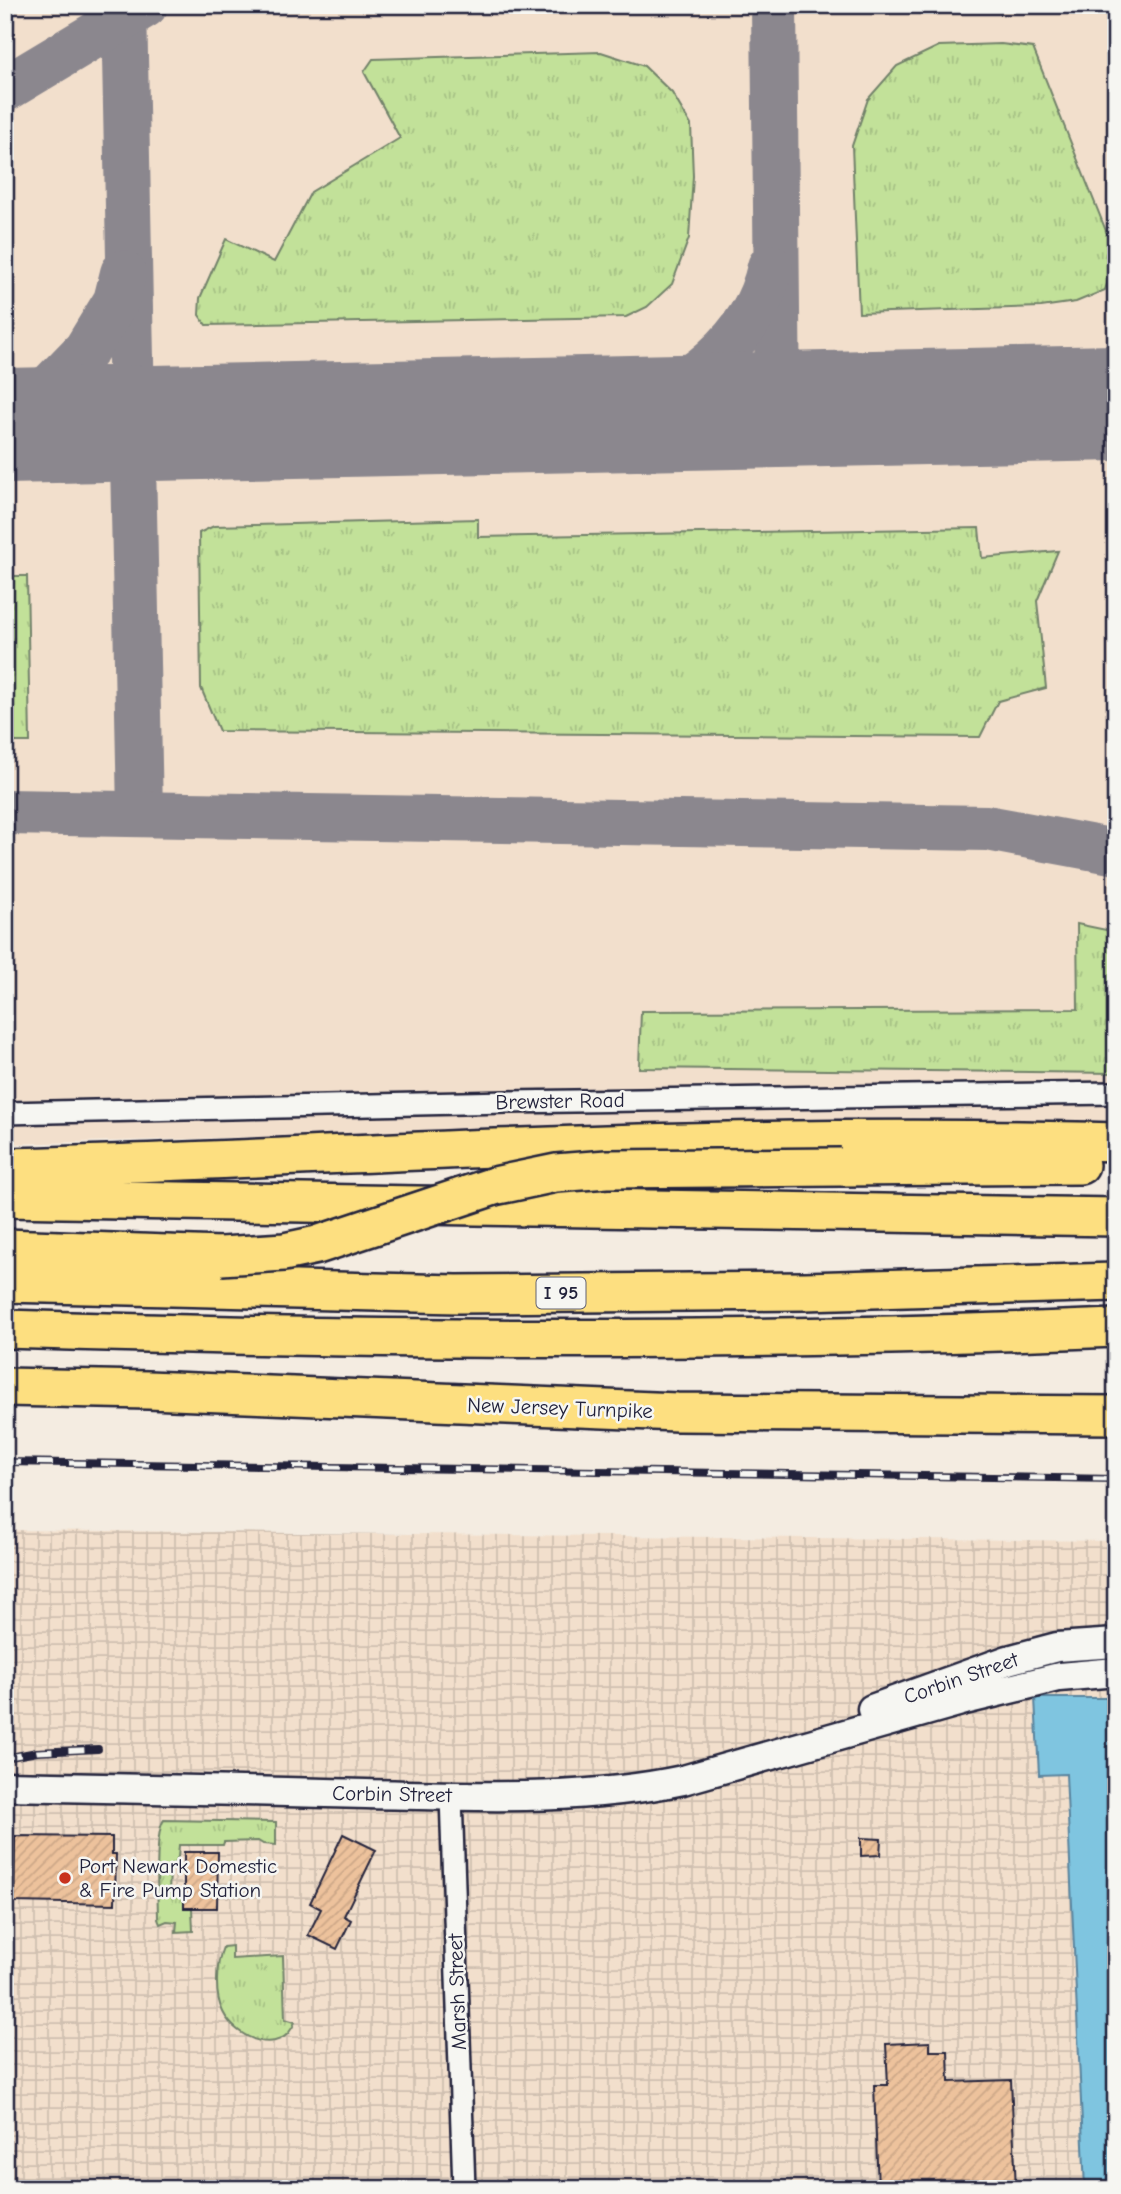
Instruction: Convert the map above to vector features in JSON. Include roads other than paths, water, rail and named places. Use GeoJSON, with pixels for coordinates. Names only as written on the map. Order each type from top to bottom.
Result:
{"type":"FeatureCollection","features":[{"type":"Feature","properties":{"kind":"highway"},"geometry":{"type":"LineString","coordinates":[[5,1167],[219,1161],[536,1146],[802,1139],[930,1138],[1116,1142]]}},
{"type":"Feature","properties":{"kind":"highway"},"geometry":{"type":"LineString","coordinates":[[5,1248],[221,1256],[284,1252],[317,1245],[494,1186],[556,1173],[607,1168],[1116,1165]]}},
{"type":"Feature","properties":{"kind":"highway"},"geometry":{"type":"LineString","coordinates":[[5,1198],[1116,1217]]}},
{"type":"Feature","properties":{"kind":"highway","name":"I 95"},"geometry":{"type":"LineString","coordinates":[[5,1283],[457,1294],[805,1291],[1116,1282]]}},
{"type":"Feature","properties":{"kind":"highway","name":"I 95"},"geometry":{"type":"LineString","coordinates":[[5,1329],[497,1339],[735,1339],[1116,1328]]}},
{"type":"Feature","properties":{"kind":"highway"},"geometry":{"type":"LineString","coordinates":[[974,1333],[1072,1348],[1116,1348]]}},
{"type":"Feature","properties":{"kind":"highway","name":"New Jersey Turnpike"},"geometry":{"type":"LineString","coordinates":[[5,1387],[148,1390],[677,1412],[1116,1415]]}},
{"type":"Feature","properties":{"kind":"highway"},"geometry":{"type":"LineString","coordinates":[[1004,1416],[1116,1438]]}},
{"type":"Feature","properties":{"kind":"main road","name":"Corbin Street"},"geometry":{"type":"LineString","coordinates":[[774,1754],[845,1719],[1008,1660],[1057,1647],[1116,1643]]}},
{"type":"Feature","properties":{"kind":"main road","name":"Corbin Street"},"geometry":{"type":"LineString","coordinates":[[5,1786],[451,1796],[597,1794],[641,1789],[683,1780],[965,1700],[1059,1677],[1116,1672]]}},
{"type":"Feature","properties":{"kind":"street","name":"Brewster Road"},"geometry":{"type":"LineString","coordinates":[[5,1113],[1116,1093]]}},
{"type":"Feature","properties":{"kind":"street","name":"Marsh Street"},"geometry":{"type":"LineString","coordinates":[[451,1796],[464,2189]]}},
{"type":"Feature","properties":{"kind":"water"},"geometry":{"type":"Polygon","coordinates":[[[1035,1698],[1116,1698],[1116,2189],[1085,2189],[1066,1774],[1039,1775],[1035,1698]]]}},
{"type":"Feature","properties":{"kind":"railway"},"geometry":{"type":"LineString","coordinates":[[5,1462],[1116,1479]]}},
{"type":"Feature","properties":{"kind":"railway"},"geometry":{"type":"LineString","coordinates":[[5,1758],[37,1752],[98,1749]]}},
{"type":"Feature","properties":{"kind":"place","name":"Port Newark Domestic & Fire Pump Station"},"geometry":{"type":"Point","coordinates":[65,1878]}}]}
